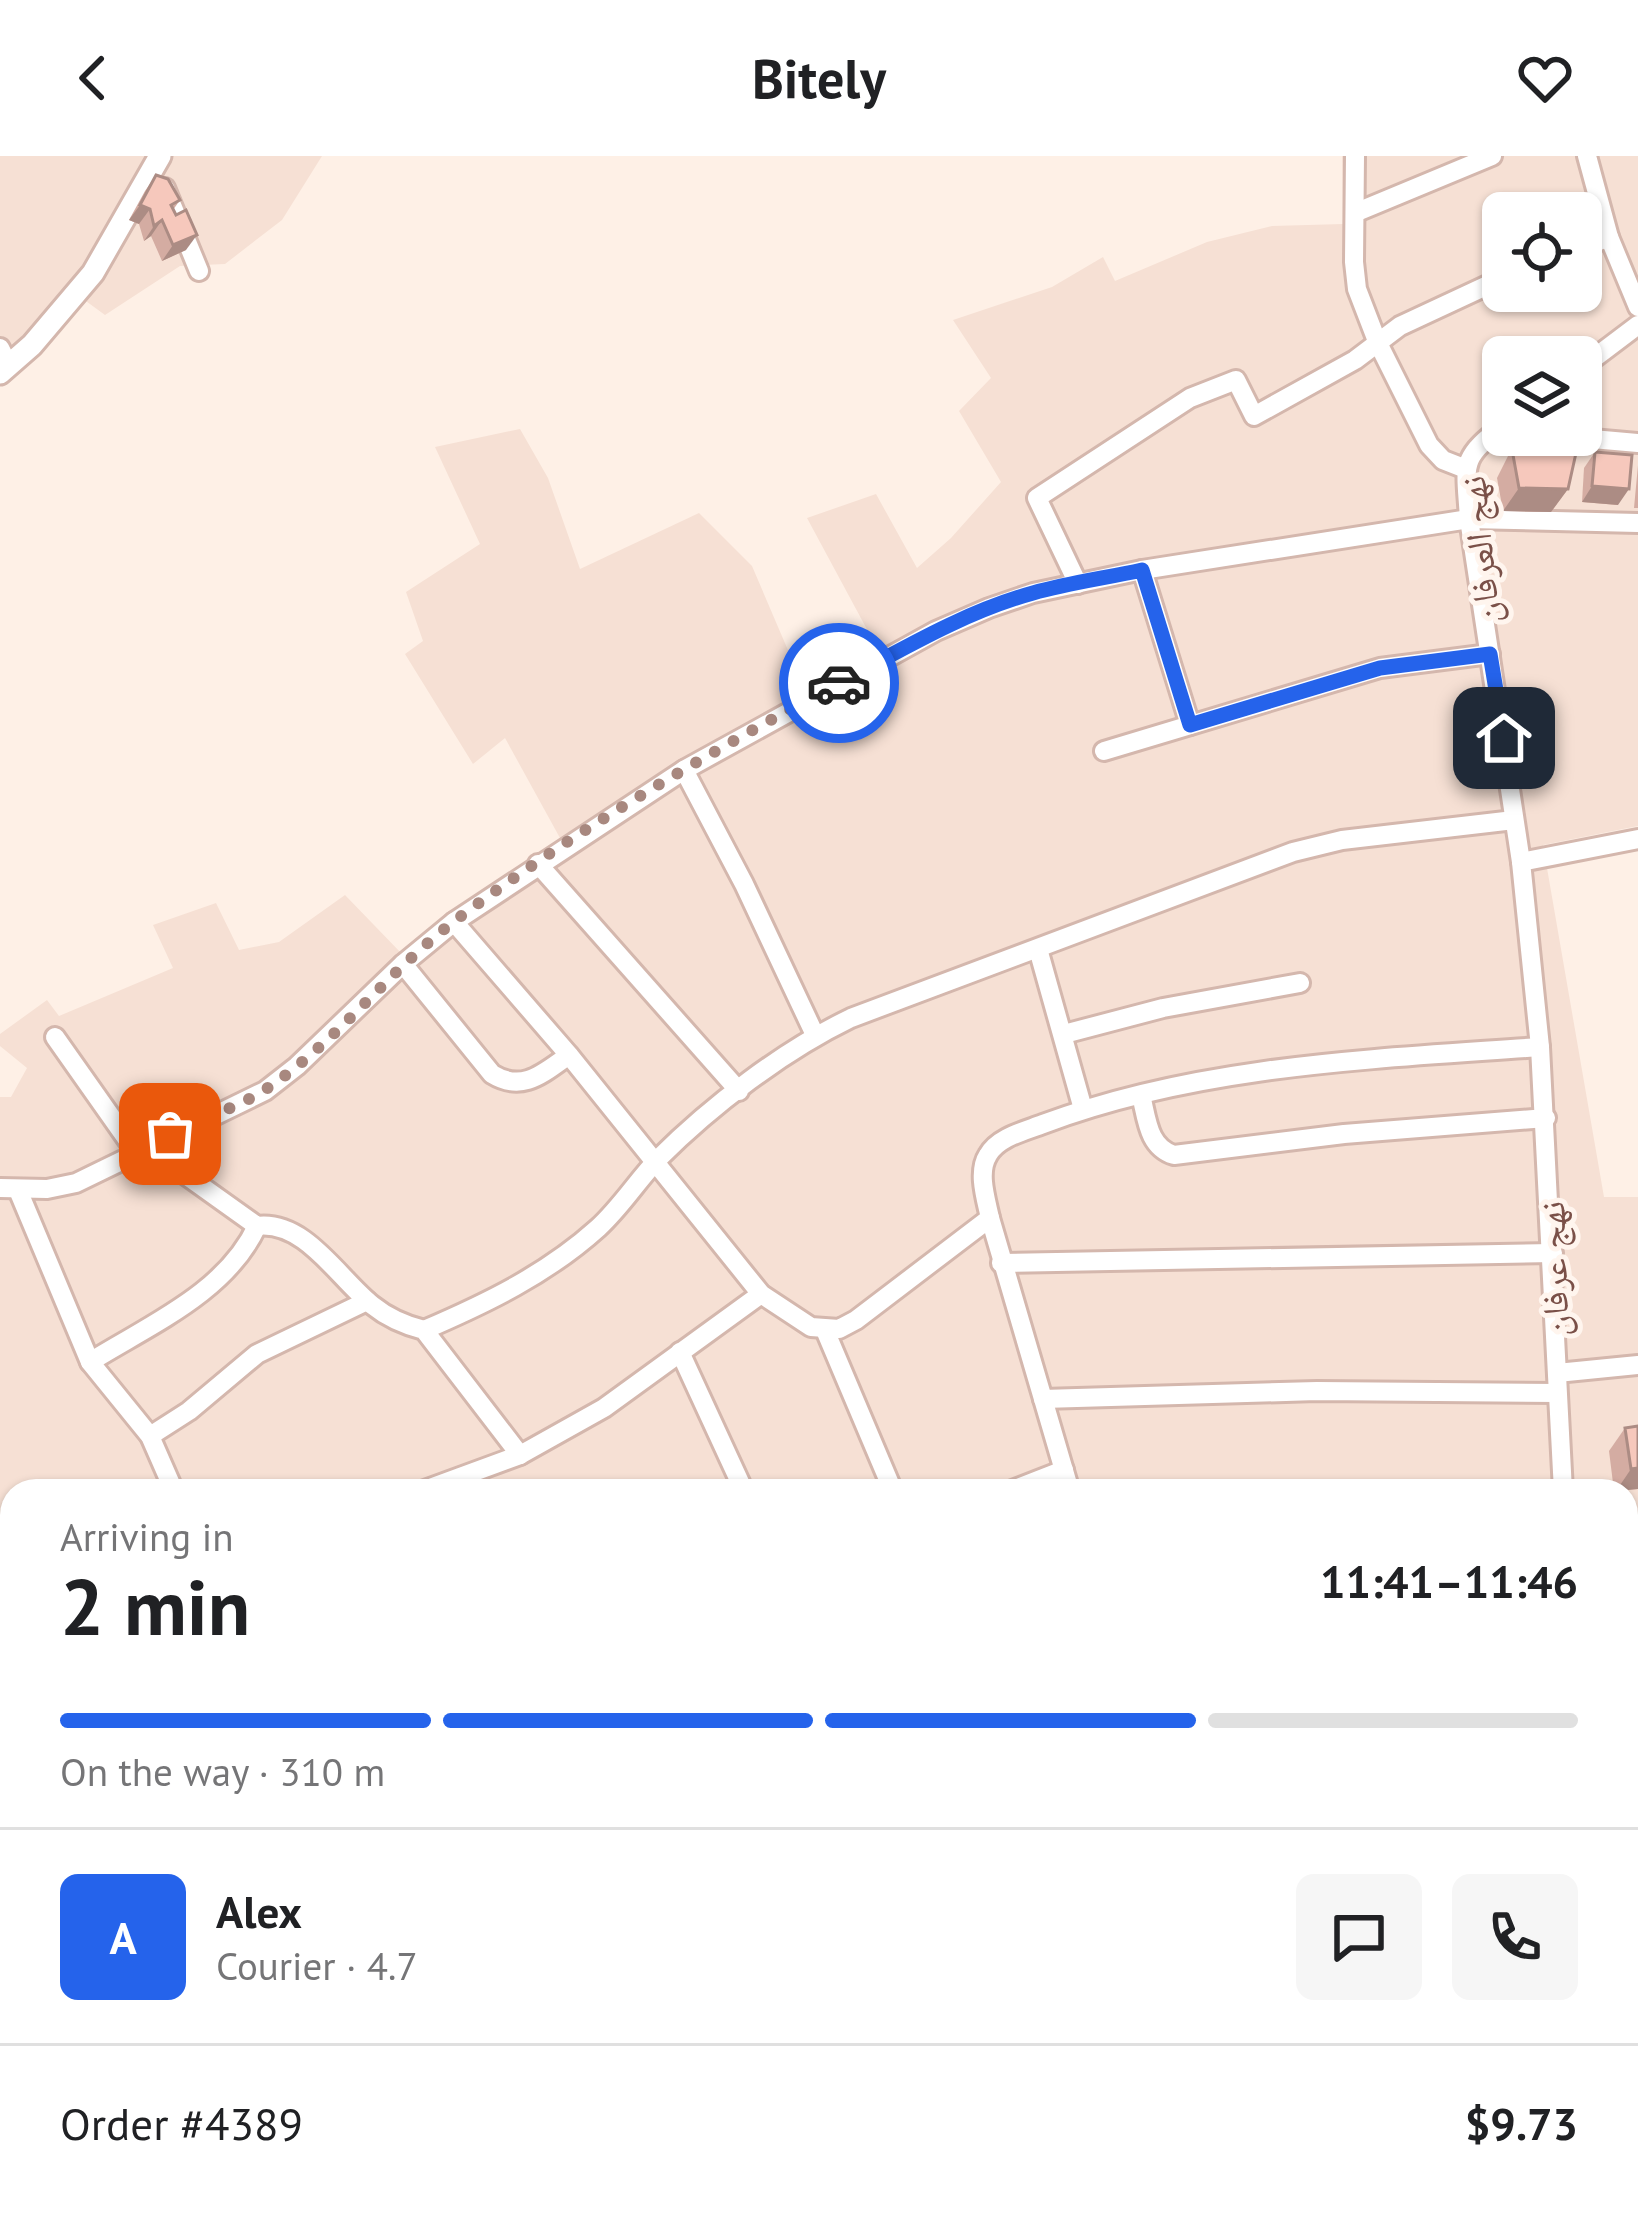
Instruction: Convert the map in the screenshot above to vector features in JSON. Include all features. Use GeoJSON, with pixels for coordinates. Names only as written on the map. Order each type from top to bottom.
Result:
{"type":"FeatureCollection","features":[{"type":"Feature","properties":{"kind":"street"},"geometry":{"type":"LineString","coordinates":[[1355,156],[1357,289],[1377,341],[1429,445],[1443,460],[1466,470]]}},
{"type":"Feature","properties":{"kind":"street"},"geometry":{"type":"LineString","coordinates":[[1358,212],[1492,156]]}},
{"type":"Feature","properties":{"kind":"street"},"geometry":{"type":"LineString","coordinates":[[1587,156],[1610,237],[1638,307]]}},
{"type":"Feature","properties":{"kind":"street"},"geometry":{"type":"LineString","coordinates":[[158,160],[199,271]]}},
{"type":"Feature","properties":{"kind":"street"},"geometry":{"type":"LineString","coordinates":[[3,362],[32,345],[93,273],[158,160]]}},
{"type":"Feature","properties":{"kind":"street"},"geometry":{"type":"LineString","coordinates":[[1602,240],[1610,237]]}},
{"type":"Feature","properties":{"kind":"street"},"geometry":{"type":"LineString","coordinates":[[1078,584],[1037,498],[1190,398],[1236,380],[1254,416],[1355,360],[1400,326],[1482,288]]}},
{"type":"Feature","properties":{"kind":"street"},"geometry":{"type":"LineString","coordinates":[[1602,353],[1638,326]]}},
{"type":"Feature","properties":{"kind":"street"},"geometry":{"type":"LineString","coordinates":[[1602,440],[1638,443]]}},
{"type":"Feature","properties":{"kind":"street","name":"نهج العرفان"},"geometry":{"type":"LineString","coordinates":[[1482,441],[1473,448],[1466,470],[1469,519],[1521,862],[1540,1046]]}},
{"type":"Feature","properties":{"kind":"street"},"geometry":{"type":"LineString","coordinates":[[169,1479],[150,1436],[90,1362],[9,1189],[76,1183],[265,1090],[297,1066],[403,964],[538,864],[684,770],[936,631],[1033,593],[1142,570],[1469,519],[1638,524]]}},
{"type":"Feature","properties":{"kind":"street"},"geometry":{"type":"LineString","coordinates":[[1142,570],[1190,725]]}},
{"type":"Feature","properties":{"kind":"street"},"geometry":{"type":"LineString","coordinates":[[1105,751],[1380,668],[1490,654]]}},
{"type":"Feature","properties":{"kind":"street"},"geometry":{"type":"LineString","coordinates":[[684,770],[815,1035]]}},
{"type":"Feature","properties":{"kind":"street"},"geometry":{"type":"LineString","coordinates":[[424,1330],[528,1281],[560,1259],[600,1227],[656,1161],[739,1091],[815,1035],[850,1018],[1293,852],[1342,840],[1514,820]]}},
{"type":"Feature","properties":{"kind":"street"},"geometry":{"type":"LineString","coordinates":[[1521,862],[1638,839]]}},
{"type":"Feature","properties":{"kind":"street"},"geometry":{"type":"LineString","coordinates":[[538,864],[739,1091]]}},
{"type":"Feature","properties":{"kind":"street"},"geometry":{"type":"LineString","coordinates":[[454,922],[569,1055],[761,1294],[811,1327],[839,1330],[856,1320],[989,1218]]}},
{"type":"Feature","properties":{"kind":"street"},"geometry":{"type":"LineString","coordinates":[[1038,949],[1083,1109]]}},
{"type":"Feature","properties":{"kind":"street"},"geometry":{"type":"LineString","coordinates":[[403,964],[492,1074],[503,1081],[525,1083],[569,1055]]}},
{"type":"Feature","properties":{"kind":"street"},"geometry":{"type":"LineString","coordinates":[[1064,1034],[1300,983]]}},
{"type":"Feature","properties":{"kind":"street"},"geometry":{"type":"LineString","coordinates":[[55,1037],[140,1149],[256,1226],[295,1233],[367,1301],[403,1324],[424,1330],[520,1455]]}},
{"type":"Feature","properties":{"kind":"street"},"geometry":{"type":"LineString","coordinates":[[1067,1479],[989,1218],[983,1171],[993,1148],[1083,1109],[1141,1095],[1357,1061],[1540,1046]]}},
{"type":"Feature","properties":{"kind":"street","name":"نهج عرفان"},"geometry":{"type":"LineString","coordinates":[[1540,1046],[1562,1479]]}},
{"type":"Feature","properties":{"kind":"street"},"geometry":{"type":"LineString","coordinates":[[1141,1095],[1157,1147],[1174,1155],[1344,1134],[1546,1118]]}},
{"type":"Feature","properties":{"kind":"street"},"geometry":{"type":"LineString","coordinates":[[90,1362],[214,1282],[243,1252],[256,1226]]}},
{"type":"Feature","properties":{"kind":"street"},"geometry":{"type":"LineString","coordinates":[[1001,1263],[1552,1252]]}},
{"type":"Feature","properties":{"kind":"street"},"geometry":{"type":"LineString","coordinates":[[478,1479],[604,1408],[761,1294]]}},
{"type":"Feature","properties":{"kind":"street"},"geometry":{"type":"LineString","coordinates":[[150,1436],[189,1412],[257,1354],[367,1301]]}},
{"type":"Feature","properties":{"kind":"street"},"geometry":{"type":"LineString","coordinates":[[825,1330],[888,1479]]}},
{"type":"Feature","properties":{"kind":"street"},"geometry":{"type":"LineString","coordinates":[[680,1352],[738,1479]]}},
{"type":"Feature","properties":{"kind":"street"},"geometry":{"type":"LineString","coordinates":[[1043,1399],[1557,1383],[1638,1366]]}},
{"type":"Feature","properties":{"kind":"street"},"geometry":{"type":"LineString","coordinates":[[1041,1479],[1064,1470]]}},
{"type":"Feature","properties":{"kind":"shaded area"},"geometry":{"type":"Polygon","coordinates":[[[0,156],[322,156],[282,220],[225,264],[180,266],[105,315],[79,296],[0,377],[0,156]]]}},
{"type":"Feature","properties":{"kind":"shaded area"},"geometry":{"type":"Polygon","coordinates":[[[1342,156],[1638,156],[1638,826],[1543,845],[1604,1197],[1638,1197],[1638,1479],[0,1479],[0,1097],[11,1097],[27,1068],[0,1046],[0,1034],[47,1000],[59,1016],[173,968],[153,925],[216,903],[239,950],[279,942],[345,895],[402,954],[560,838],[505,738],[473,764],[405,654],[423,641],[406,592],[480,544],[435,447],[520,429],[548,478],[580,569],[699,513],[752,566],[805,690],[877,648],[807,518],[876,494],[917,568],[1001,482],[959,411],[991,378],[953,320],[1052,287],[1103,257],[1115,281],[1207,242],[1272,226],[1343,224],[1342,156]]]}},
{"type":"Feature","properties":{"kind":"building"},"geometry":{"type":"Polygon","coordinates":[[[156,175],[168,179],[180,200],[171,205],[176,215],[186,210],[197,235],[173,245],[162,220],[154,226],[150,209],[140,205],[156,175]]]}},
{"type":"Feature","properties":{"kind":"building"},"geometry":{"type":"Polygon","coordinates":[[[1632,455],[1629,489],[1592,486],[1595,456],[1632,455]]]}},
{"type":"Feature","properties":{"kind":"building"},"geometry":{"type":"Polygon","coordinates":[[[1513,456],[1575,456],[1568,489],[1519,488],[1513,456]]]}},
{"type":"Feature","properties":{"kind":"building"},"geometry":{"type":"Polygon","coordinates":[[[1638,1426],[1638,1468],[1631,1469],[1625,1428],[1638,1426]]]}},
{"type":"Feature","properties":{"kind":"way so far"},"geometry":{"type":"LineString","coordinates":[[170,1134],[265,1090],[297,1066],[403,964],[538,864],[684,770],[839,683]]}},
{"type":"Feature","properties":{"kind":"route"},"geometry":{"type":"LineString","coordinates":[[839,683],[989,608],[1033,593],[1142,570],[1190,725],[1380,668],[1490,654],[1504,738]]}}]}
